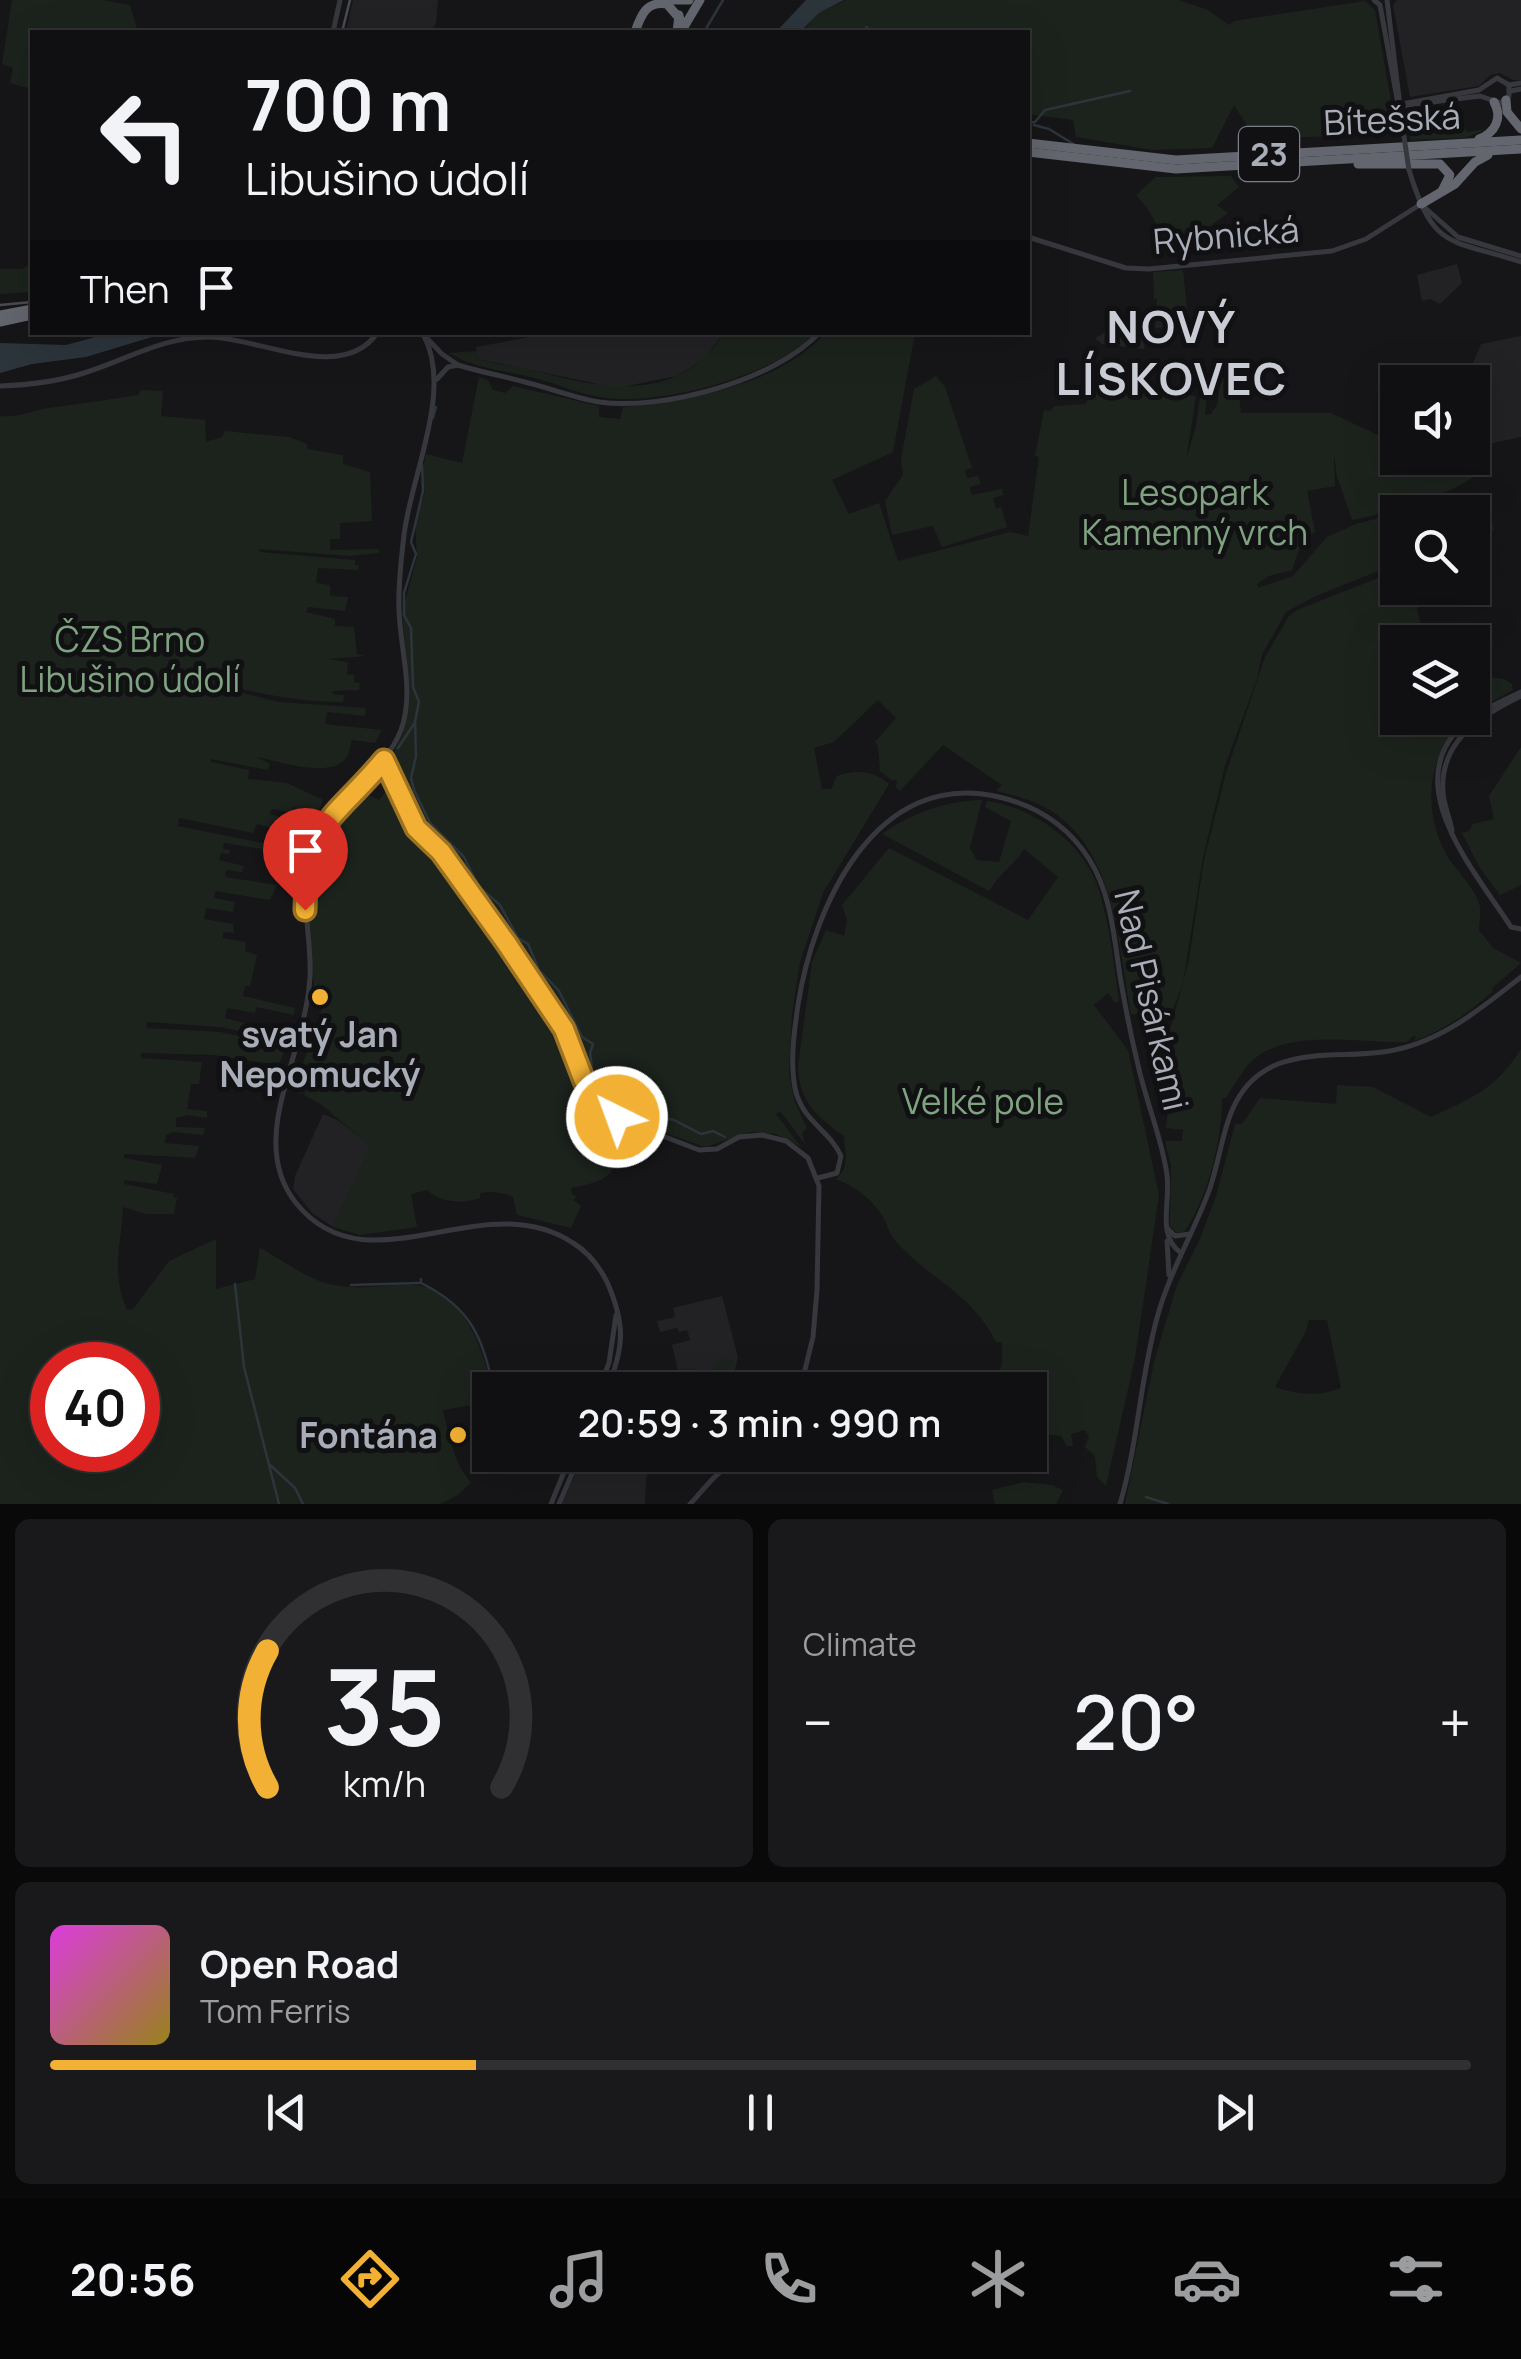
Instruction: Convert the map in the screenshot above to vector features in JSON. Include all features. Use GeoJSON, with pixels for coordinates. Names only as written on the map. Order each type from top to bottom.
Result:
{"type":"FeatureCollection","features":[{"type":"Feature","properties":{"kind":"highway"},"geometry":{"type":"LineString","coordinates":[[636,30],[641,10],[650,0]]}},
{"type":"Feature","properties":{"kind":"highway"},"geometry":{"type":"LineString","coordinates":[[664,0],[676,8],[680,19]]}},
{"type":"Feature","properties":{"kind":"highway"},"geometry":{"type":"LineString","coordinates":[[674,0],[689,0]]}},
{"type":"Feature","properties":{"kind":"highway"},"geometry":{"type":"LineString","coordinates":[[689,28],[703,0]]}},
{"type":"Feature","properties":{"kind":"highway"},"geometry":{"type":"LineString","coordinates":[[689,28],[703,0]]}},
{"type":"Feature","properties":{"kind":"highway"},"geometry":{"type":"LineString","coordinates":[[636,30],[645,10],[657,4],[667,4],[689,28]]}},
{"type":"Feature","properties":{"kind":"highway"},"geometry":{"type":"LineString","coordinates":[[1509,92],[1506,112],[1521,129]]}},
{"type":"Feature","properties":{"kind":"highway"},"geometry":{"type":"LineString","coordinates":[[1455,143],[1481,139],[1490,133],[1498,118],[1491,100]]}},
{"type":"Feature","properties":{"kind":"highway","name":"Bítešská"},"geometry":{"type":"LineString","coordinates":[[1086,156],[1176,160],[1521,140]]}},
{"type":"Feature","properties":{"kind":"highway","name":"Bítešská"},"geometry":{"type":"LineString","coordinates":[[1032,148],[1176,168],[1521,150]]}},
{"type":"Feature","properties":{"kind":"highway"},"geometry":{"type":"LineString","coordinates":[[1421,204],[1461,179],[1483,156],[1521,150]]}},
{"type":"Feature","properties":{"kind":"highway"},"geometry":{"type":"LineString","coordinates":[[1310,162],[1438,164],[1450,175],[1442,190]]}},
{"type":"Feature","properties":{"kind":"highway"},"geometry":{"type":"LineString","coordinates":[[0,318],[30,312]]}},
{"type":"Feature","properties":{"kind":"street"},"geometry":{"type":"LineString","coordinates":[[333,30],[340,0]]}},
{"type":"Feature","properties":{"kind":"street"},"geometry":{"type":"LineString","coordinates":[[1380,0],[1409,170],[1421,204],[1433,226],[1455,242],[1521,259]]}},
{"type":"Feature","properties":{"kind":"street"},"geometry":{"type":"LineString","coordinates":[[1486,88],[1497,78],[1509,92]]}},
{"type":"Feature","properties":{"kind":"street"},"geometry":{"type":"LineString","coordinates":[[1400,106],[1491,100],[1521,86]]}},
{"type":"Feature","properties":{"kind":"street"},"geometry":{"type":"LineString","coordinates":[[1400,106],[1486,88]]}},
{"type":"Feature","properties":{"kind":"street"},"geometry":{"type":"LineString","coordinates":[[1486,88],[1491,100]]}},
{"type":"Feature","properties":{"kind":"street","name":"Rybnická"},"geometry":{"type":"LineString","coordinates":[[1030,238],[1126,268],[1168,267],[1349,246],[1421,204]]}},
{"type":"Feature","properties":{"kind":"street"},"geometry":{"type":"LineString","coordinates":[[0,386],[43,384],[81,374],[165,342],[213,337],[329,358],[354,353],[376,335]]}},
{"type":"Feature","properties":{"kind":"street"},"geometry":{"type":"LineString","coordinates":[[422,335],[436,382]]}},
{"type":"Feature","properties":{"kind":"street"},"geometry":{"type":"LineString","coordinates":[[423,335],[458,365],[597,402],[624,404],[692,394],[726,384],[777,364],[817,335]]}},
{"type":"Feature","properties":{"kind":"street"},"geometry":{"type":"LineString","coordinates":[[458,365],[441,371],[436,382],[407,514],[399,610],[406,687],[400,733],[384,760],[327,819],[310,853],[305,910],[310,975],[278,1117],[276,1151],[283,1182],[294,1202],[324,1228],[363,1241],[502,1222],[542,1227],[580,1247],[603,1274],[622,1322],[621,1347],[613,1372]]}},
{"type":"Feature","properties":{"kind":"street"},"geometry":{"type":"LineString","coordinates":[[1518,930],[1453,834],[1443,795],[1445,768],[1456,741],[1481,718],[1521,694]]}},
{"type":"Feature","properties":{"kind":"street"},"geometry":{"type":"LineString","coordinates":[[384,760],[416,828],[441,852],[507,944],[564,1029],[584,1081],[606,1107],[629,1123],[698,1150],[716,1149],[752,1134],[786,1141],[808,1158],[818,1178],[816,1317],[804,1372]]}},
{"type":"Feature","properties":{"kind":"street"},"geometry":{"type":"LineString","coordinates":[[367,780],[384,774],[391,776]]}},
{"type":"Feature","properties":{"kind":"street","name":"Nad Pisárkami"},"geometry":{"type":"LineString","coordinates":[[818,1178],[837,1173],[841,1156],[804,1114],[793,1070],[806,964],[825,907],[857,853],[897,816],[937,798],[986,794],[1024,802],[1045,814],[1069,833],[1097,874],[1108,907],[1139,1070],[1166,1169],[1169,1242],[1181,1253]]}},
{"type":"Feature","properties":{"kind":"street"},"geometry":{"type":"LineString","coordinates":[[1120,1504],[1152,1338],[1168,1283],[1209,1190],[1228,1116],[1237,1097],[1254,1078],[1296,1058],[1378,1053],[1421,1043],[1456,1025],[1521,977]]}},
{"type":"Feature","properties":{"kind":"street"},"geometry":{"type":"LineString","coordinates":[[1166,1226],[1175,1236],[1190,1234]]}},
{"type":"Feature","properties":{"kind":"street"},"geometry":{"type":"LineString","coordinates":[[1166,1226],[1168,1283]]}},
{"type":"Feature","properties":{"kind":"street"},"geometry":{"type":"LineString","coordinates":[[604,1372],[613,1346],[616,1312]]}},
{"type":"Feature","properties":{"kind":"street"},"geometry":{"type":"LineString","coordinates":[[550,1504],[564,1472]]}},
{"type":"Feature","properties":{"kind":"street"},"geometry":{"type":"LineString","coordinates":[[560,1504],[573,1472]]}},
{"type":"Feature","properties":{"kind":"street"},"geometry":{"type":"LineString","coordinates":[[690,1504],[722,1472]]}},
{"type":"Feature","properties":{"kind":"shaded area"},"geometry":{"type":"Polygon","coordinates":[[[353,0],[438,0],[432,30],[346,30],[353,0]]]}},
{"type":"Feature","properties":{"kind":"shaded area"},"geometry":{"type":"Polygon","coordinates":[[[806,0],[844,0],[819,13],[802,30],[778,30],[806,0]]]}},
{"type":"Feature","properties":{"kind":"shaded area"},"geometry":{"type":"Polygon","coordinates":[[[1397,0],[1521,0],[1521,80],[1500,73],[1490,75],[1479,86],[1410,97],[1393,5],[1397,0]]]}},
{"type":"Feature","properties":{"kind":"shaded area"},"geometry":{"type":"Polygon","coordinates":[[[1457,264],[1462,283],[1440,304],[1430,299],[1422,301],[1417,275],[1457,264]]]}},
{"type":"Feature","properties":{"kind":"shaded area"},"geometry":{"type":"Polygon","coordinates":[[[1107,323],[1140,330],[1140,336],[1145,337],[1144,349],[1102,344],[1095,338],[1103,334],[1107,323]]]}},
{"type":"Feature","properties":{"kind":"shaded area"},"geometry":{"type":"Polygon","coordinates":[[[103,335],[158,335],[86,357],[0,373],[0,343],[66,345],[103,335]]]}},
{"type":"Feature","properties":{"kind":"shaded area"},"geometry":{"type":"Polygon","coordinates":[[[540,335],[722,335],[704,359],[677,376],[617,388],[478,359],[476,347],[540,335]]]}},
{"type":"Feature","properties":{"kind":"shaded area"},"geometry":{"type":"Polygon","coordinates":[[[1521,336],[1521,437],[1490,444],[1490,365],[1472,365],[1481,344],[1521,336]]]}},
{"type":"Feature","properties":{"kind":"shaded area"},"geometry":{"type":"Polygon","coordinates":[[[323,1114],[339,1121],[371,1146],[333,1227],[312,1213],[293,1189],[323,1114]]]}},
{"type":"Feature","properties":{"kind":"shaded area"},"geometry":{"type":"Polygon","coordinates":[[[722,1296],[738,1357],[734,1372],[678,1372],[672,1345],[690,1340],[687,1330],[660,1332],[657,1321],[675,1317],[673,1308],[722,1296]]]}},
{"type":"Feature","properties":{"kind":"shaded area"},"geometry":{"type":"Polygon","coordinates":[[[576,1472],[648,1472],[645,1504],[562,1504],[576,1472]]]}},
{"type":"Feature","properties":{"kind":"green space"},"geometry":{"type":"Polygon","coordinates":[[[12,0],[102,0],[130,5],[137,30],[30,30],[30,88],[10,83],[13,68],[2,64],[12,0]]]}},
{"type":"Feature","properties":{"kind":"green space"},"geometry":{"type":"Polygon","coordinates":[[[846,0],[1178,0],[1208,10],[1229,25],[1234,21],[1365,1],[1375,10],[1397,135],[1302,137],[1258,143],[1234,105],[1212,148],[1152,150],[1076,137],[1073,120],[1030,114],[1030,30],[804,30],[819,13],[846,0]]]}},
{"type":"Feature","properties":{"kind":"green space"},"geometry":{"type":"Polygon","coordinates":[[[1414,112],[1415,129],[1419,132],[1458,126],[1458,122],[1468,132],[1487,129],[1465,138],[1410,140],[1408,113],[1414,112]]]}},
{"type":"Feature","properties":{"kind":"green space"},"geometry":{"type":"Polygon","coordinates":[[[1231,176],[1239,187],[1217,205],[1228,213],[1188,242],[1184,238],[1169,249],[1136,195],[1156,177],[1231,176]]]}},
{"type":"Feature","properties":{"kind":"green space"},"geometry":{"type":"Polygon","coordinates":[[[30,264],[30,292],[0,294],[0,269],[22,269],[30,264]]]}},
{"type":"Feature","properties":{"kind":"green space"},"geometry":{"type":"Polygon","coordinates":[[[1183,270],[1189,326],[1155,328],[1157,299],[1153,272],[1183,270]]]}},
{"type":"Feature","properties":{"kind":"green space"},"geometry":{"type":"Polygon","coordinates":[[[722,335],[813,335],[797,348],[746,374],[687,392],[629,399],[588,395],[481,366],[449,353],[477,351],[478,359],[492,363],[611,386],[662,381],[685,372],[706,356],[722,335]]]}},
{"type":"Feature","properties":{"kind":"green space","name":"Lesopark Kamenný vrch"},"geometry":{"type":"Polygon","coordinates":[[[824,335],[915,335],[893,452],[832,480],[849,514],[879,503],[898,561],[1010,532],[1028,536],[1039,457],[1035,456],[1044,410],[1085,404],[1096,388],[1126,390],[1134,378],[1166,388],[1177,385],[1178,389],[1185,388],[1186,395],[1196,396],[1186,460],[1201,389],[1207,394],[1205,415],[1211,414],[1219,392],[1211,390],[1218,378],[1237,378],[1241,413],[1331,413],[1380,436],[1380,475],[1476,475],[1438,495],[1380,495],[1380,513],[1352,520],[1337,476],[1334,452],[1335,486],[1307,491],[1315,532],[1297,540],[1300,547],[1292,570],[1269,576],[1257,584],[1258,588],[1293,576],[1327,537],[1380,518],[1380,570],[1286,612],[1262,655],[1225,766],[1203,857],[1183,983],[1170,1017],[1165,1010],[1154,1009],[1144,1015],[1131,1014],[1110,901],[1088,848],[1071,826],[1048,809],[996,791],[1002,785],[943,745],[900,791],[897,780],[880,771],[875,742],[896,718],[878,700],[834,742],[814,748],[822,789],[831,789],[837,776],[851,772],[871,774],[889,784],[823,893],[800,962],[789,1073],[795,1102],[807,1129],[802,1133],[805,1144],[780,1111],[776,1114],[801,1147],[776,1134],[751,1132],[705,1147],[626,1119],[600,1096],[581,1066],[566,1027],[445,849],[418,820],[390,759],[403,733],[410,692],[402,613],[417,557],[415,520],[425,493],[422,473],[426,454],[462,463],[479,377],[488,380],[493,390],[505,393],[513,386],[599,406],[599,417],[620,419],[623,407],[705,394],[783,366],[824,335]]]}},
{"type":"Feature","properties":{"kind":"green space"},"geometry":{"type":"Polygon","coordinates":[[[936,376],[945,387],[972,468],[965,470],[967,478],[978,476],[981,484],[969,487],[972,495],[1002,489],[1003,495],[993,498],[996,509],[1001,507],[1007,527],[942,547],[933,526],[892,535],[885,501],[903,475],[901,459],[914,389],[936,376]]]}},
{"type":"Feature","properties":{"kind":"green space","name":"ČZS Brno Libušino údolí"},"geometry":{"type":"Polygon","coordinates":[[[141,390],[163,391],[161,416],[205,420],[206,442],[222,437],[225,431],[289,437],[307,444],[307,449],[343,455],[343,464],[370,472],[372,521],[340,523],[340,539],[330,539],[330,550],[379,549],[379,553],[350,556],[259,549],[355,560],[355,565],[359,565],[358,570],[318,568],[316,583],[330,585],[330,596],[348,597],[345,611],[308,607],[306,612],[335,619],[335,626],[354,627],[357,654],[366,656],[328,659],[348,662],[347,674],[354,675],[354,682],[360,683],[359,690],[332,691],[344,695],[343,702],[288,698],[233,687],[231,690],[278,702],[366,708],[365,716],[327,712],[325,724],[382,730],[375,743],[352,740],[348,755],[331,767],[306,767],[256,757],[270,764],[268,770],[211,759],[249,770],[248,779],[287,783],[323,800],[318,813],[294,807],[293,813],[272,809],[270,814],[316,828],[315,831],[295,826],[293,834],[257,824],[253,833],[179,818],[178,826],[277,846],[275,851],[224,843],[223,849],[230,850],[229,854],[221,853],[219,860],[244,866],[242,872],[226,870],[225,877],[277,885],[270,900],[215,891],[214,898],[235,902],[233,912],[206,908],[204,919],[233,924],[234,933],[223,932],[223,938],[246,942],[245,951],[257,955],[250,986],[245,986],[243,996],[295,1008],[294,1015],[256,1007],[255,1013],[227,1008],[225,1018],[292,1036],[289,1042],[221,1027],[147,1022],[146,1028],[220,1032],[286,1046],[279,1065],[214,1055],[141,1053],[141,1058],[202,1062],[199,1084],[191,1084],[187,1109],[207,1111],[207,1118],[176,1118],[176,1127],[205,1128],[203,1135],[166,1135],[165,1143],[199,1146],[195,1158],[124,1154],[124,1158],[162,1165],[157,1184],[124,1180],[124,1184],[174,1194],[177,1198],[174,1214],[146,1214],[123,1207],[118,1269],[127,1310],[133,1309],[169,1261],[216,1239],[216,1289],[255,1279],[260,1248],[329,1284],[414,1285],[446,1297],[477,1340],[487,1372],[472,1372],[472,1405],[443,1410],[456,1458],[471,1482],[458,1495],[440,1504],[0,1504],[0,416],[138,395],[141,390]]]}},
{"type":"Feature","properties":{"kind":"green space"},"geometry":{"type":"Polygon","coordinates":[[[1380,577],[1380,605],[1420,605],[1421,625],[1380,625],[1380,735],[1450,735],[1432,782],[1438,836],[1478,900],[1479,930],[1493,948],[1521,963],[1466,1013],[1414,1041],[1413,1036],[1407,1042],[1301,1041],[1263,1053],[1248,1065],[1226,1098],[1222,1098],[1217,1149],[1207,1184],[1185,1231],[1177,1233],[1170,1226],[1171,1166],[1165,1141],[1182,1141],[1183,1130],[1166,1128],[1169,1100],[1157,1064],[1170,1058],[1169,1034],[1189,960],[1204,860],[1226,773],[1265,657],[1289,616],[1380,577]]]}},
{"type":"Feature","properties":{"kind":"green space"},"geometry":{"type":"Polygon","coordinates":[[[1490,677],[1504,679],[1512,684],[1513,690],[1490,703],[1490,677]]]}},
{"type":"Feature","properties":{"kind":"green space"},"geometry":{"type":"Polygon","coordinates":[[[1521,747],[1521,885],[1500,895],[1462,833],[1473,824],[1494,819],[1489,796],[1521,747]]]}},
{"type":"Feature","properties":{"kind":"green space"},"geometry":{"type":"Polygon","coordinates":[[[391,785],[413,830],[436,852],[566,1040],[588,1090],[605,1110],[629,1128],[606,1177],[571,1188],[577,1197],[573,1200],[581,1206],[571,1228],[517,1215],[513,1197],[505,1194],[480,1193],[480,1198],[460,1202],[439,1198],[427,1190],[411,1194],[417,1227],[360,1235],[333,1227],[370,1146],[322,1105],[304,1095],[309,1080],[302,1094],[289,1089],[294,1076],[299,1077],[327,989],[314,987],[308,874],[318,842],[340,815],[363,793],[379,800],[391,785]]]}},
{"type":"Feature","properties":{"kind":"green space","name":"Velké pole"},"geometry":{"type":"Polygon","coordinates":[[[982,800],[970,848],[977,860],[999,862],[1011,821],[985,807],[987,801],[1016,808],[1057,832],[1079,854],[1095,879],[1109,931],[1119,1001],[1115,1003],[1108,993],[1094,1005],[1128,1050],[1159,1195],[1135,1358],[1106,1486],[1097,1477],[1095,1456],[1085,1447],[1089,1437],[1085,1430],[1071,1434],[1073,1446],[1067,1446],[1061,1436],[1047,1434],[1047,1372],[999,1372],[1002,1342],[996,1342],[961,1297],[906,1252],[869,1199],[836,1179],[845,1165],[844,1136],[811,1107],[799,1079],[812,962],[826,930],[844,936],[847,920],[842,905],[889,848],[1028,920],[1058,877],[1024,849],[989,891],[882,834],[929,809],[982,800]]]}},
{"type":"Feature","properties":{"kind":"green space"},"geometry":{"type":"Polygon","coordinates":[[[1521,1049],[1521,1504],[1125,1504],[1154,1362],[1177,1285],[1216,1196],[1235,1124],[1242,1124],[1260,1098],[1336,1104],[1337,1085],[1373,1087],[1431,1117],[1482,1091],[1521,1049]],[[1309,1320],[1275,1387],[1308,1394],[1341,1388],[1327,1320],[1309,1320]]]}},
{"type":"Feature","properties":{"kind":"green space"},"geometry":{"type":"Polygon","coordinates":[[[720,1356],[734,1361],[731,1372],[711,1372],[720,1356]]]}},
{"type":"Feature","properties":{"kind":"green space"},"geometry":{"type":"Polygon","coordinates":[[[1024,1482],[1063,1490],[1056,1504],[995,1504],[992,1490],[1024,1482]]]}},
{"type":"Feature","properties":{"kind":"waterway"},"geometry":{"type":"LineString","coordinates":[[705,30],[723,0]]}},
{"type":"Feature","properties":{"kind":"waterway"},"geometry":{"type":"LineString","coordinates":[[866,27],[871,30]]}},
{"type":"Feature","properties":{"kind":"waterway"},"geometry":{"type":"LineString","coordinates":[[1030,123],[1045,110],[1130,91]]}},
{"type":"Feature","properties":{"kind":"waterway"},"geometry":{"type":"LineString","coordinates":[[1034,125],[1075,145]]}},
{"type":"Feature","properties":{"kind":"waterway"},"geometry":{"type":"LineString","coordinates":[[433,418],[436,407]]}},
{"type":"Feature","properties":{"kind":"waterway"},"geometry":{"type":"LineString","coordinates":[[422,464],[423,491],[411,542],[416,554],[404,593],[404,615],[411,628],[413,687],[419,702],[411,778],[414,790],[430,823],[464,857],[479,887],[500,905],[518,938],[528,944],[539,970],[559,991],[582,1037],[593,1044],[593,1074],[617,1091],[636,1112],[674,1120],[701,1134],[713,1131],[725,1137]]}},
{"type":"Feature","properties":{"kind":"waterway"},"geometry":{"type":"LineString","coordinates":[[398,748],[414,724]]}},
{"type":"Feature","properties":{"kind":"waterway"},"geometry":{"type":"LineString","coordinates":[[421,1279],[421,1283],[452,1303],[472,1326],[490,1372]]}},
{"type":"Feature","properties":{"kind":"waterway"},"geometry":{"type":"LineString","coordinates":[[351,1285],[419,1283]]}},
{"type":"Feature","properties":{"kind":"waterway"},"geometry":{"type":"LineString","coordinates":[[235,1284],[244,1367],[279,1504]]}},
{"type":"Feature","properties":{"kind":"waterway"},"geometry":{"type":"LineString","coordinates":[[269,1464],[295,1488],[303,1504]]}},
{"type":"Feature","properties":{"kind":"waterway"},"geometry":{"type":"LineString","coordinates":[[1146,1497],[1168,1504]]}},
{"type":"Feature","properties":{"kind":"tram line"},"geometry":{"type":"LineString","coordinates":[[342,30],[350,0]]}},
{"type":"Feature","properties":{"kind":"tram line"},"geometry":{"type":"LineString","coordinates":[[0,305],[30,302]]}},
{"type":"Feature","properties":{"kind":"place","name":"svatý Jan Nepomucký"},"geometry":{"type":"Point","coordinates":[320,997]}},
{"type":"Feature","properties":{"kind":"place","name":"Fontána"},"geometry":{"type":"Point","coordinates":[458,1435]}},
{"type":"Feature","properties":{"kind":"district","name":"NOVÝ LÍSKOVEC"},"geometry":{"type":"Point","coordinates":[1172,352]}},
{"type":"Feature","properties":{"kind":"route"},"geometry":{"type":"LineString","coordinates":[[305,910],[310,853],[320,832],[327,819],[384,760],[416,828],[441,852],[507,944],[564,1029],[584,1081],[617,1117]]}}]}
